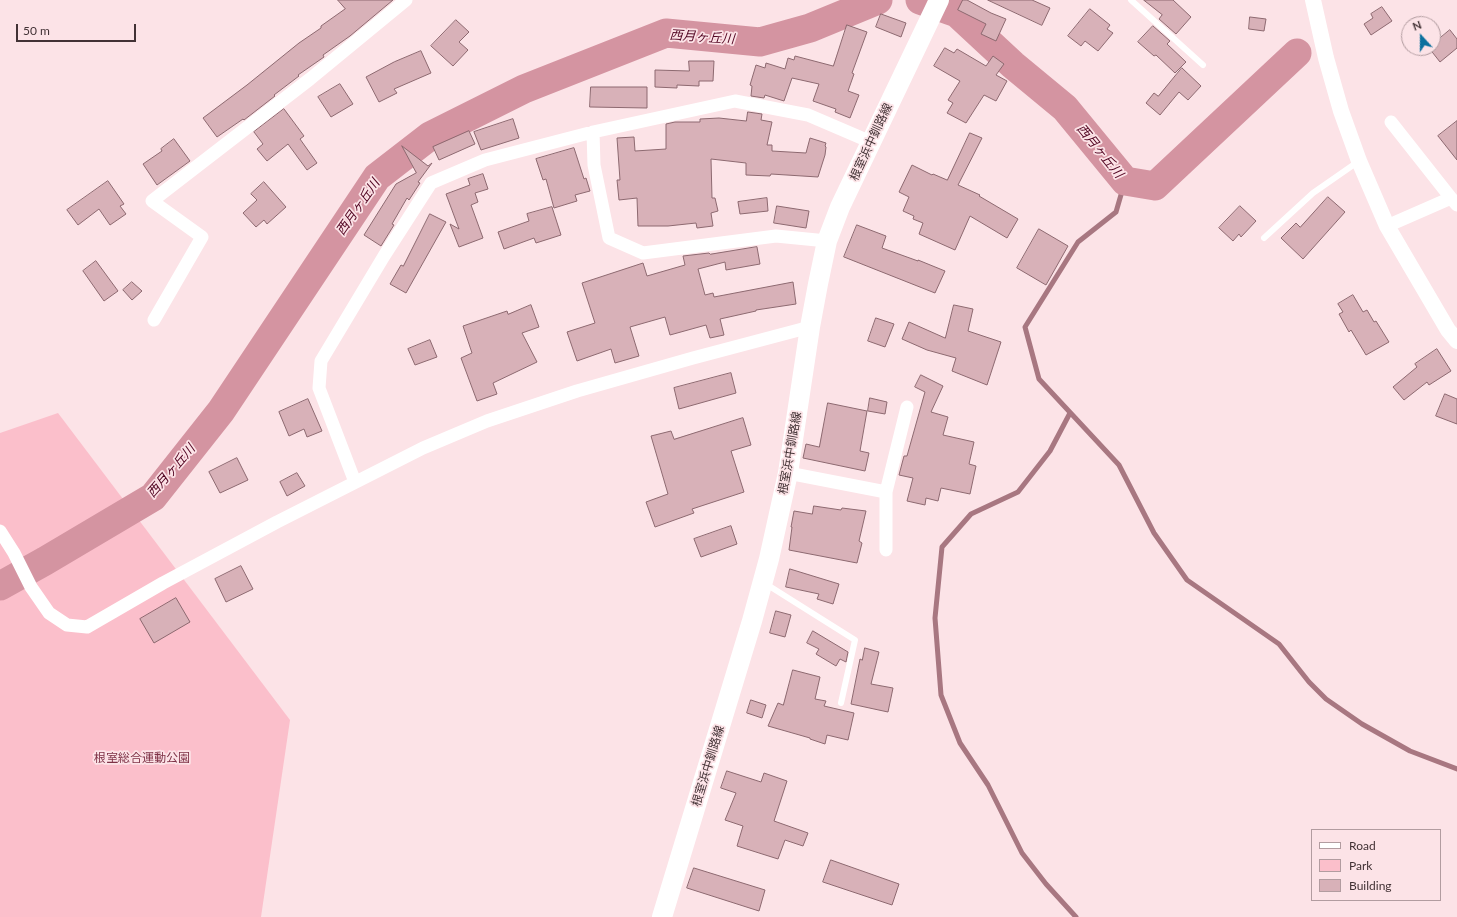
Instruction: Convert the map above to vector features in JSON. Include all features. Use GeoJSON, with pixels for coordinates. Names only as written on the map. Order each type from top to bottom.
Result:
{"type":"FeatureCollection","features":[{"type":"Feature","properties":{"kind":"main road","name":"根室浜中釧路線"},"geometry":{"type":"LineString","coordinates":[[662,917],[769,559],[788,473],[810,327],[828,241],[840,207],[935,8]]}},
{"type":"Feature","properties":{"kind":"street"},"geometry":{"type":"LineString","coordinates":[[154,320],[202,237],[152,201],[310,79],[406,0]]}},
{"type":"Feature","properties":{"kind":"street"},"geometry":{"type":"LineString","coordinates":[[1313,0],[1326,58],[1341,111],[1359,161],[1387,226],[1448,330],[1457,341]]}},
{"type":"Feature","properties":{"kind":"street"},"geometry":{"type":"LineString","coordinates":[[355,482],[319,388],[321,361],[384,256],[431,183],[485,160],[593,132],[735,101],[808,115],[871,142]]}},
{"type":"Feature","properties":{"kind":"street"},"geometry":{"type":"LineString","coordinates":[[1387,226],[1454,201],[1391,122]]}},
{"type":"Feature","properties":{"kind":"street"},"geometry":{"type":"LineString","coordinates":[[593,132],[594,165],[609,238],[643,253],[776,236],[828,241]]}},
{"type":"Feature","properties":{"kind":"street"},"geometry":{"type":"LineString","coordinates":[[0,531],[14,553],[31,586],[49,613],[67,625],[87,627],[163,582],[355,482],[423,448],[494,418],[577,391],[810,327]]}},
{"type":"Feature","properties":{"kind":"street"},"geometry":{"type":"LineString","coordinates":[[886,550],[886,492],[907,407]]}},
{"type":"Feature","properties":{"kind":"street"},"geometry":{"type":"LineString","coordinates":[[788,473],[886,492]]}},
{"type":"Feature","properties":{"kind":"lane"},"geometry":{"type":"LineString","coordinates":[[1131,0],[1203,65]]}},
{"type":"Feature","properties":{"kind":"lane"},"geometry":{"type":"LineString","coordinates":[[1264,238],[1313,193],[1359,161]]}},
{"type":"Feature","properties":{"kind":"lane"},"geometry":{"type":"LineString","coordinates":[[762,582],[855,640],[841,703]]}},
{"type":"Feature","properties":{"kind":"green space","name":"根室総合運動公園"},"geometry":{"type":"Polygon","coordinates":[[[58,413],[290,720],[261,917],[0,917],[0,433],[58,413]]]}},
{"type":"Feature","properties":{"kind":"building"},"geometry":{"type":"Polygon","coordinates":[[[338,0],[393,0],[350,36],[323,55],[324,57],[298,75],[299,76],[274,95],[275,96],[244,120],[243,119],[217,137],[203,118],[345,9],[338,0]]]}},
{"type":"Feature","properties":{"kind":"building"},"geometry":{"type":"Polygon","coordinates":[[[963,0],[967,0],[1006,19],[996,41],[981,34],[986,24],[958,10],[963,0]]]}},
{"type":"Feature","properties":{"kind":"building"},"geometry":{"type":"Polygon","coordinates":[[[988,0],[1032,0],[1050,8],[1042,25],[988,0]]]}},
{"type":"Feature","properties":{"kind":"building"},"geometry":{"type":"Polygon","coordinates":[[[1144,0],[1173,0],[1191,17],[1176,34],[1159,19],[1162,15],[1144,0]]]}},
{"type":"Feature","properties":{"kind":"building"},"geometry":{"type":"Polygon","coordinates":[[[1382,7],[1392,21],[1371,35],[1364,24],[1373,18],[1371,14],[1382,7]]]}},
{"type":"Feature","properties":{"kind":"building"},"geometry":{"type":"Polygon","coordinates":[[[1090,9],[1110,25],[1107,29],[1113,33],[1098,51],[1085,41],[1081,46],[1068,36],[1090,9]]]}},
{"type":"Feature","properties":{"kind":"building"},"geometry":{"type":"Polygon","coordinates":[[[881,14],[906,23],[901,37],[876,27],[881,14]]]}},
{"type":"Feature","properties":{"kind":"building"},"geometry":{"type":"Polygon","coordinates":[[[1250,17],[1266,19],[1264,31],[1249,29],[1250,17]]]}},
{"type":"Feature","properties":{"kind":"building"},"geometry":{"type":"Polygon","coordinates":[[[456,20],[469,32],[459,42],[468,50],[453,66],[431,46],[456,20]]]}},
{"type":"Feature","properties":{"kind":"building"},"geometry":{"type":"Polygon","coordinates":[[[847,25],[867,32],[852,73],[854,74],[848,91],[859,95],[850,118],[835,112],[836,109],[813,101],[819,84],[792,78],[784,101],[765,95],[764,98],[751,96],[752,86],[750,85],[756,65],[765,68],[766,63],[785,69],[788,58],[794,60],[795,56],[833,66],[847,25]]]}},
{"type":"Feature","properties":{"kind":"building"},"geometry":{"type":"Polygon","coordinates":[[[1153,26],[1170,41],[1167,44],[1186,62],[1175,73],[1156,55],[1154,56],[1138,42],[1153,26]]]}},
{"type":"Feature","properties":{"kind":"building"},"geometry":{"type":"Polygon","coordinates":[[[1450,30],[1457,39],[1457,48],[1440,62],[1435,56],[1441,56],[1441,37],[1450,30]]]}},
{"type":"Feature","properties":{"kind":"building"},"geometry":{"type":"Polygon","coordinates":[[[945,48],[954,53],[957,49],[986,66],[993,56],[1004,64],[996,75],[1007,81],[996,101],[984,95],[966,123],[947,113],[953,103],[948,100],[960,81],[934,66],[945,48]]]}},
{"type":"Feature","properties":{"kind":"building"},"geometry":{"type":"Polygon","coordinates":[[[421,51],[431,73],[394,89],[397,93],[379,102],[366,77],[394,62],[421,51]]]}},
{"type":"Feature","properties":{"kind":"building"},"geometry":{"type":"Polygon","coordinates":[[[689,61],[714,61],[713,81],[699,81],[699,86],[677,85],[677,88],[655,87],[655,70],[689,71],[689,61]]]}},
{"type":"Feature","properties":{"kind":"building"},"geometry":{"type":"Polygon","coordinates":[[[1182,68],[1201,86],[1188,100],[1179,92],[1160,115],[1146,103],[1154,93],[1158,96],[1182,68]]]}},
{"type":"Feature","properties":{"kind":"building"},"geometry":{"type":"Polygon","coordinates":[[[340,84],[353,104],[331,117],[318,97],[340,84]]]}},
{"type":"Feature","properties":{"kind":"building"},"geometry":{"type":"Polygon","coordinates":[[[591,87],[647,87],[647,108],[590,107],[591,87]]]}},
{"type":"Feature","properties":{"kind":"building"},"geometry":{"type":"Polygon","coordinates":[[[284,109],[304,136],[300,139],[317,163],[307,170],[288,144],[267,161],[257,149],[263,144],[254,132],[284,109]]]}},
{"type":"Feature","properties":{"kind":"building"},"geometry":{"type":"Polygon","coordinates":[[[748,112],[762,114],[761,120],[772,122],[767,145],[772,145],[772,151],[806,153],[810,138],[826,143],[825,155],[818,177],[771,174],[770,176],[746,175],[746,163],[711,159],[712,198],[715,198],[718,211],[711,213],[713,226],[697,228],[696,223],[668,226],[638,226],[637,198],[619,200],[617,180],[620,180],[617,138],[634,137],[635,151],[666,149],[666,124],[675,122],[700,122],[700,119],[719,118],[746,121],[748,112]]]}},
{"type":"Feature","properties":{"kind":"building"},"geometry":{"type":"Polygon","coordinates":[[[513,119],[519,138],[481,150],[474,132],[513,119]]]}},
{"type":"Feature","properties":{"kind":"building"},"geometry":{"type":"Polygon","coordinates":[[[1457,121],[1457,160],[1438,136],[1457,121]]]}},
{"type":"Feature","properties":{"kind":"building"},"geometry":{"type":"Polygon","coordinates":[[[469,131],[475,144],[439,160],[433,147],[469,131]]]}},
{"type":"Feature","properties":{"kind":"building"},"geometry":{"type":"Polygon","coordinates":[[[970,133],[982,138],[958,185],[980,195],[979,196],[1018,219],[1007,238],[970,216],[955,250],[919,234],[923,223],[913,219],[914,216],[903,211],[909,197],[899,192],[912,165],[932,175],[933,174],[947,180],[970,133]]]}},
{"type":"Feature","properties":{"kind":"building"},"geometry":{"type":"Polygon","coordinates":[[[174,139],[190,161],[157,185],[143,164],[162,151],[161,149],[174,139]]]}},
{"type":"Feature","properties":{"kind":"building"},"geometry":{"type":"Polygon","coordinates":[[[402,146],[428,166],[432,163],[418,182],[420,183],[409,200],[407,198],[392,224],[394,225],[381,246],[364,235],[396,184],[416,173],[402,146]]]}},
{"type":"Feature","properties":{"kind":"building"},"geometry":{"type":"Polygon","coordinates":[[[574,148],[584,179],[586,178],[590,191],[575,195],[577,201],[554,208],[546,179],[543,180],[536,159],[574,148]]]}},
{"type":"Feature","properties":{"kind":"building"},"geometry":{"type":"Polygon","coordinates":[[[483,174],[488,189],[475,193],[478,202],[471,205],[483,238],[459,247],[450,224],[459,229],[446,194],[470,185],[468,179],[483,174]]]}},
{"type":"Feature","properties":{"kind":"building"},"geometry":{"type":"Polygon","coordinates":[[[108,181],[124,204],[120,206],[126,214],[110,225],[99,209],[78,225],[67,210],[108,181]]]}},
{"type":"Feature","properties":{"kind":"building"},"geometry":{"type":"Polygon","coordinates":[[[264,182],[286,207],[267,224],[264,220],[256,227],[243,213],[257,200],[251,194],[264,182]]]}},
{"type":"Feature","properties":{"kind":"building"},"geometry":{"type":"Polygon","coordinates":[[[1328,197],[1345,212],[1303,259],[1281,238],[1296,223],[1300,227],[1328,197]]]}},
{"type":"Feature","properties":{"kind":"building"},"geometry":{"type":"Polygon","coordinates":[[[767,198],[768,211],[740,214],[738,202],[767,198]]]}},
{"type":"Feature","properties":{"kind":"building"},"geometry":{"type":"Polygon","coordinates":[[[777,206],[809,211],[806,228],[774,223],[777,206]]]}},
{"type":"Feature","properties":{"kind":"building"},"geometry":{"type":"Polygon","coordinates":[[[1240,206],[1256,221],[1241,237],[1239,234],[1233,241],[1219,228],[1240,206]]]}},
{"type":"Feature","properties":{"kind":"building"},"geometry":{"type":"Polygon","coordinates":[[[552,207],[561,235],[536,243],[534,238],[504,249],[498,232],[529,221],[527,214],[552,207]]]}},
{"type":"Feature","properties":{"kind":"building"},"geometry":{"type":"Polygon","coordinates":[[[430,214],[446,222],[406,293],[390,284],[401,265],[403,266],[430,214]]]}},
{"type":"Feature","properties":{"kind":"building"},"geometry":{"type":"Polygon","coordinates":[[[857,225],[886,236],[882,248],[945,271],[935,293],[844,257],[857,225]]]}},
{"type":"Feature","properties":{"kind":"building"},"geometry":{"type":"Polygon","coordinates":[[[1039,229],[1068,246],[1046,285],[1017,268],[1039,229]]]}},
{"type":"Feature","properties":{"kind":"building"},"geometry":{"type":"Polygon","coordinates":[[[757,247],[760,264],[726,270],[725,262],[698,269],[705,295],[713,293],[714,297],[793,282],[796,304],[756,310],[720,319],[724,335],[710,338],[706,325],[670,335],[665,317],[630,327],[639,356],[615,363],[611,349],[577,361],[567,332],[595,323],[582,283],[643,263],[647,276],[685,265],[683,256],[710,254],[757,247]]]}},
{"type":"Feature","properties":{"kind":"building"},"geometry":{"type":"Polygon","coordinates":[[[96,261],[118,291],[104,301],[83,271],[96,261]]]}},
{"type":"Feature","properties":{"kind":"building"},"geometry":{"type":"Polygon","coordinates":[[[132,282],[142,291],[132,300],[123,290],[132,282]]]}},
{"type":"Feature","properties":{"kind":"building"},"geometry":{"type":"Polygon","coordinates":[[[1353,295],[1363,312],[1367,310],[1374,322],[1376,321],[1389,342],[1366,355],[1351,330],[1349,332],[1339,314],[1343,312],[1338,304],[1353,295]]]}},
{"type":"Feature","properties":{"kind":"building"},"geometry":{"type":"Polygon","coordinates":[[[531,305],[539,327],[522,333],[537,362],[493,383],[497,394],[477,401],[461,358],[472,353],[463,326],[507,311],[508,314],[531,305]]]}},
{"type":"Feature","properties":{"kind":"building"},"geometry":{"type":"Polygon","coordinates":[[[954,305],[973,309],[968,331],[1001,342],[987,385],[952,371],[956,358],[927,350],[902,339],[909,322],[945,338],[954,305]]]}},
{"type":"Feature","properties":{"kind":"building"},"geometry":{"type":"Polygon","coordinates":[[[876,318],[894,324],[885,347],[868,341],[876,318]]]}},
{"type":"Feature","properties":{"kind":"building"},"geometry":{"type":"Polygon","coordinates":[[[430,340],[437,357],[415,365],[408,349],[430,340]]]}},
{"type":"Feature","properties":{"kind":"building"},"geometry":{"type":"Polygon","coordinates":[[[1437,349],[1451,371],[1429,385],[1427,382],[1404,400],[1393,387],[1417,367],[1415,364],[1437,349]]]}},
{"type":"Feature","properties":{"kind":"building"},"geometry":{"type":"Polygon","coordinates":[[[731,373],[736,393],[679,409],[674,388],[731,373]]]}},
{"type":"Feature","properties":{"kind":"building"},"geometry":{"type":"Polygon","coordinates":[[[921,375],[943,386],[931,412],[948,417],[943,435],[974,442],[969,464],[976,466],[970,494],[941,488],[938,501],[926,498],[925,505],[907,501],[913,478],[899,475],[904,456],[907,456],[925,392],[915,387],[921,375]]]}},
{"type":"Feature","properties":{"kind":"building"},"geometry":{"type":"Polygon","coordinates":[[[1445,394],[1457,399],[1457,424],[1436,416],[1445,394]]]}},
{"type":"Feature","properties":{"kind":"building"},"geometry":{"type":"Polygon","coordinates":[[[870,398],[887,402],[885,414],[868,411],[870,398]]]}},
{"type":"Feature","properties":{"kind":"building"},"geometry":{"type":"Polygon","coordinates":[[[308,399],[322,431],[307,437],[304,429],[289,436],[279,412],[308,399]]]}},
{"type":"Feature","properties":{"kind":"building"},"geometry":{"type":"Polygon","coordinates":[[[828,403],[867,411],[860,451],[869,453],[865,471],[803,458],[806,444],[819,447],[828,403]]]}},
{"type":"Feature","properties":{"kind":"building"},"geometry":{"type":"Polygon","coordinates":[[[743,418],[751,445],[731,451],[744,492],[692,509],[694,513],[655,527],[646,502],[668,494],[651,436],[671,431],[674,439],[743,418]]]}},
{"type":"Feature","properties":{"kind":"building"},"geometry":{"type":"Polygon","coordinates":[[[237,458],[248,480],[220,493],[209,472],[237,458]]]}},
{"type":"Feature","properties":{"kind":"building"},"geometry":{"type":"Polygon","coordinates":[[[297,473],[305,486],[287,496],[280,482],[297,473]]]}},
{"type":"Feature","properties":{"kind":"building"},"geometry":{"type":"Polygon","coordinates":[[[814,506],[841,510],[842,508],[866,511],[859,541],[862,543],[857,563],[789,550],[794,511],[812,514],[814,506]]]}},
{"type":"Feature","properties":{"kind":"building"},"geometry":{"type":"Polygon","coordinates":[[[731,526],[737,544],[701,557],[694,539],[731,526]]]}},
{"type":"Feature","properties":{"kind":"building"},"geometry":{"type":"Polygon","coordinates":[[[241,566],[253,589],[226,602],[215,579],[241,566]]]}},
{"type":"Feature","properties":{"kind":"building"},"geometry":{"type":"Polygon","coordinates":[[[790,569],[839,584],[833,604],[817,599],[819,594],[786,587],[790,569]]]}},
{"type":"Feature","properties":{"kind":"building"},"geometry":{"type":"Polygon","coordinates":[[[176,598],[190,622],[154,643],[140,619],[176,598]]]}},
{"type":"Feature","properties":{"kind":"building"},"geometry":{"type":"Polygon","coordinates":[[[776,611],[791,615],[785,637],[770,633],[776,611]]]}},
{"type":"Feature","properties":{"kind":"building"},"geometry":{"type":"Polygon","coordinates":[[[813,631],[848,652],[846,662],[840,659],[836,666],[816,654],[819,649],[807,643],[813,631]]]}},
{"type":"Feature","properties":{"kind":"building"},"geometry":{"type":"Polygon","coordinates":[[[865,648],[879,652],[871,684],[893,688],[888,712],[851,704],[860,659],[862,660],[865,648]]]}},
{"type":"Feature","properties":{"kind":"building"},"geometry":{"type":"Polygon","coordinates":[[[793,670],[820,677],[815,699],[826,701],[824,706],[854,713],[848,740],[827,735],[825,744],[810,738],[768,726],[778,703],[783,705],[793,670]]]}},
{"type":"Feature","properties":{"kind":"building"},"geometry":{"type":"Polygon","coordinates":[[[751,700],[766,705],[762,718],[747,713],[751,700]]]}},
{"type":"Feature","properties":{"kind":"building"},"geometry":{"type":"Polygon","coordinates":[[[727,771],[761,782],[764,773],[787,781],[774,821],[808,833],[803,846],[785,840],[778,859],[737,846],[743,826],[725,820],[736,793],[721,788],[727,771]]]}},
{"type":"Feature","properties":{"kind":"building"},"geometry":{"type":"Polygon","coordinates":[[[831,860],[899,884],[892,905],[823,882],[831,860]]]}},
{"type":"Feature","properties":{"kind":"building"},"geometry":{"type":"Polygon","coordinates":[[[694,868],[765,890],[759,911],[687,888],[694,868]]]}},
{"type":"Feature","properties":{"kind":"waterway","name":"西月ヶ丘川"},"geometry":{"type":"LineString","coordinates":[[0,586],[153,497],[221,411],[377,177],[430,136],[524,89],[666,33],[760,42],[810,28],[878,0]]}},
{"type":"Feature","properties":{"kind":"waterway","name":"西月ヶ丘川"},"geometry":{"type":"LineString","coordinates":[[920,0],[957,13],[1013,65],[1065,108],[1125,181],[1155,186],[1297,53]]}},
{"type":"Feature","properties":{"kind":"waterway"},"geometry":{"type":"LineString","coordinates":[[1125,181],[1116,212],[1078,242],[1025,327],[1039,379],[1119,465],[1154,533],[1187,580],[1279,644],[1309,682],[1326,699],[1362,724],[1410,751],[1457,769]]}},
{"type":"Feature","properties":{"kind":"waterway"},"geometry":{"type":"LineString","coordinates":[[1070,413],[1050,451],[1018,492],[971,514],[942,547],[935,618],[941,695],[960,743],[988,785],[1022,853],[1046,884],[1076,917]]}}]}
